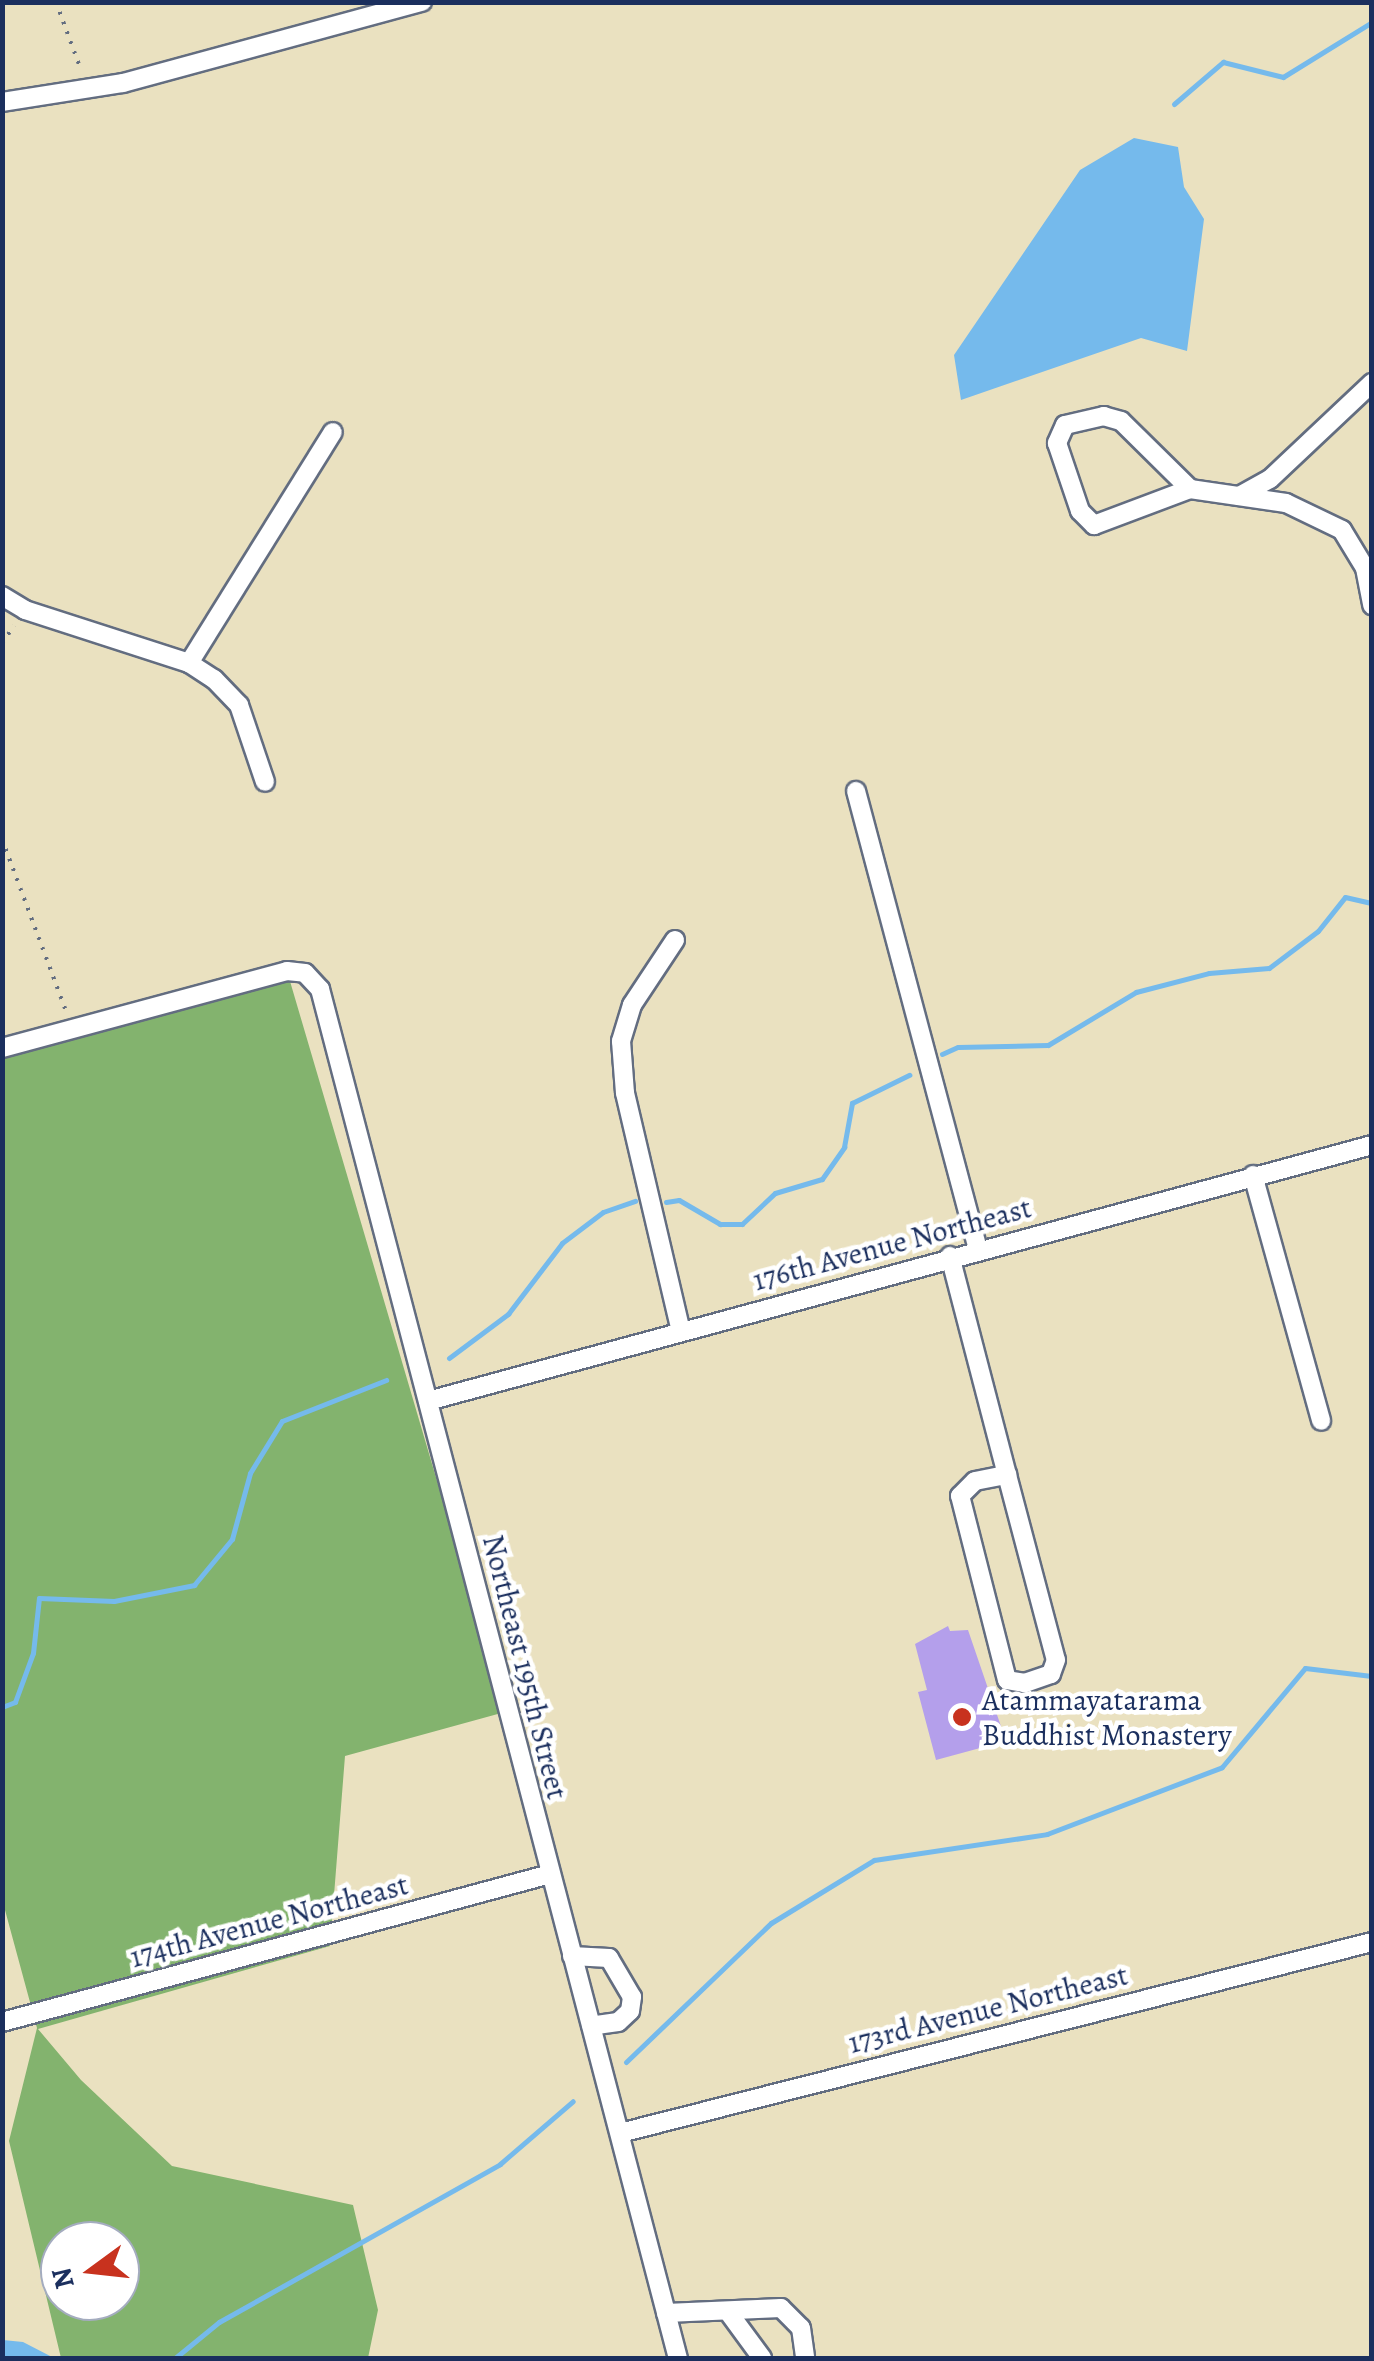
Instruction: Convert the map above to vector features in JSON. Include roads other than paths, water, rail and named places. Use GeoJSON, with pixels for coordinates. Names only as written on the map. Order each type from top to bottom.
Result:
{"type":"FeatureCollection","features":[{"type":"Feature","properties":{"kind":"street"},"geometry":{"type":"LineString","coordinates":[[2,102],[88,89],[422,2]]}},
{"type":"Feature","properties":{"kind":"street"},"geometry":{"type":"LineString","coordinates":[[1239,496],[1270,479],[1372,384]]}},
{"type":"Feature","properties":{"kind":"street"},"geometry":{"type":"LineString","coordinates":[[1190,489],[1122,422],[1104,416],[1064,425],[1057,443],[1080,512],[1094,525],[1190,489],[1286,504],[1342,530],[1365,568],[1372,604]]}},
{"type":"Feature","properties":{"kind":"street"},"geometry":{"type":"LineString","coordinates":[[189,663],[332,432]]}},
{"type":"Feature","properties":{"kind":"street"},"geometry":{"type":"LineString","coordinates":[[2,596],[25,610],[189,663],[239,705],[265,782]]}},
{"type":"Feature","properties":{"kind":"street"},"geometry":{"type":"LineString","coordinates":[[856,791],[978,1248]]}},
{"type":"Feature","properties":{"kind":"street"},"geometry":{"type":"LineString","coordinates":[[676,940],[632,1005],[621,1042],[625,1093],[681,1331]]}},
{"type":"Feature","properties":{"kind":"street","name":"Northeast 195th Street"},"geometry":{"type":"LineString","coordinates":[[2,1048],[75,1032],[286,971],[305,974],[320,989],[678,2358]]}},
{"type":"Feature","properties":{"kind":"street","name":"176th Avenue Northeast"},"geometry":{"type":"LineString","coordinates":[[428,1400],[978,1248],[1372,1145]]}},
{"type":"Feature","properties":{"kind":"street"},"geometry":{"type":"LineString","coordinates":[[1254,1176],[1321,1420]]}},
{"type":"Feature","properties":{"kind":"street"},"geometry":{"type":"LineString","coordinates":[[950,1256],[1008,1475],[1056,1660],[1051,1674],[1025,1683],[1008,1680],[960,1496],[976,1481],[1008,1475]]}},
{"type":"Feature","properties":{"kind":"street","name":"174th Avenue Northeast"},"geometry":{"type":"LineString","coordinates":[[2,2022],[550,1874]]}},
{"type":"Feature","properties":{"kind":"street","name":"173rd Avenue Northeast"},"geometry":{"type":"LineString","coordinates":[[620,2133],[1372,1942]]}},
{"type":"Feature","properties":{"kind":"street"},"geometry":{"type":"LineString","coordinates":[[572,1956],[609,1958],[632,1998],[618,2022],[591,2026]]}},
{"type":"Feature","properties":{"kind":"street"},"geometry":{"type":"LineString","coordinates":[[666,2314],[729,2313],[768,2304],[781,2308],[800,2328],[805,2358]]}},
{"type":"Feature","properties":{"kind":"street"},"geometry":{"type":"LineString","coordinates":[[729,2313],[762,2358]]}},
{"type":"Feature","properties":{"kind":"water"},"geometry":{"type":"Polygon","coordinates":[[[1134,138],[1178,147],[1184,187],[1204,219],[1187,351],[1141,338],[961,400],[954,355],[1080,170],[1134,138]]]}},
{"type":"Feature","properties":{"kind":"water"},"geometry":{"type":"Polygon","coordinates":[[[3,2340],[23,2342],[54,2358],[3,2358],[3,2340]]]}},
{"type":"Feature","properties":{"kind":"waterway"},"geometry":{"type":"LineString","coordinates":[[1174,104],[1223,62],[1283,77],[1372,22]]}},
{"type":"Feature","properties":{"kind":"waterway"},"geometry":{"type":"LineString","coordinates":[[942,1054],[958,1047],[1048,1045],[1136,992],[1209,973],[1269,968],[1318,931],[1345,897],[1372,903]]}},
{"type":"Feature","properties":{"kind":"waterway"},"geometry":{"type":"LineString","coordinates":[[666,1202],[679,1200],[720,1224],[742,1224],[775,1193],[822,1179],[844,1147],[852,1103],[909,1075]]}},
{"type":"Feature","properties":{"kind":"waterway"},"geometry":{"type":"LineString","coordinates":[[449,1358],[508,1314],[562,1243],[603,1212],[635,1201]]}},
{"type":"Feature","properties":{"kind":"waterway"},"geometry":{"type":"LineString","coordinates":[[2,1707],[15,1702],[33,1653],[39,1598],[114,1601],[194,1585],[232,1539],[250,1473],[282,1421],[386,1380]]}},
{"type":"Feature","properties":{"kind":"waterway"},"geometry":{"type":"LineString","coordinates":[[626,2062],[771,1923],[874,1860],[1047,1834],[1222,1767],[1305,1668],[1372,1676]]}},
{"type":"Feature","properties":{"kind":"waterway"},"geometry":{"type":"LineString","coordinates":[[175,2358],[219,2322],[500,2164],[573,2101]]}},
{"type":"Feature","properties":{"kind":"place","name":"Atammayatarama Buddhist Monastery"},"geometry":{"type":"Point","coordinates":[962,1717]}}]}
